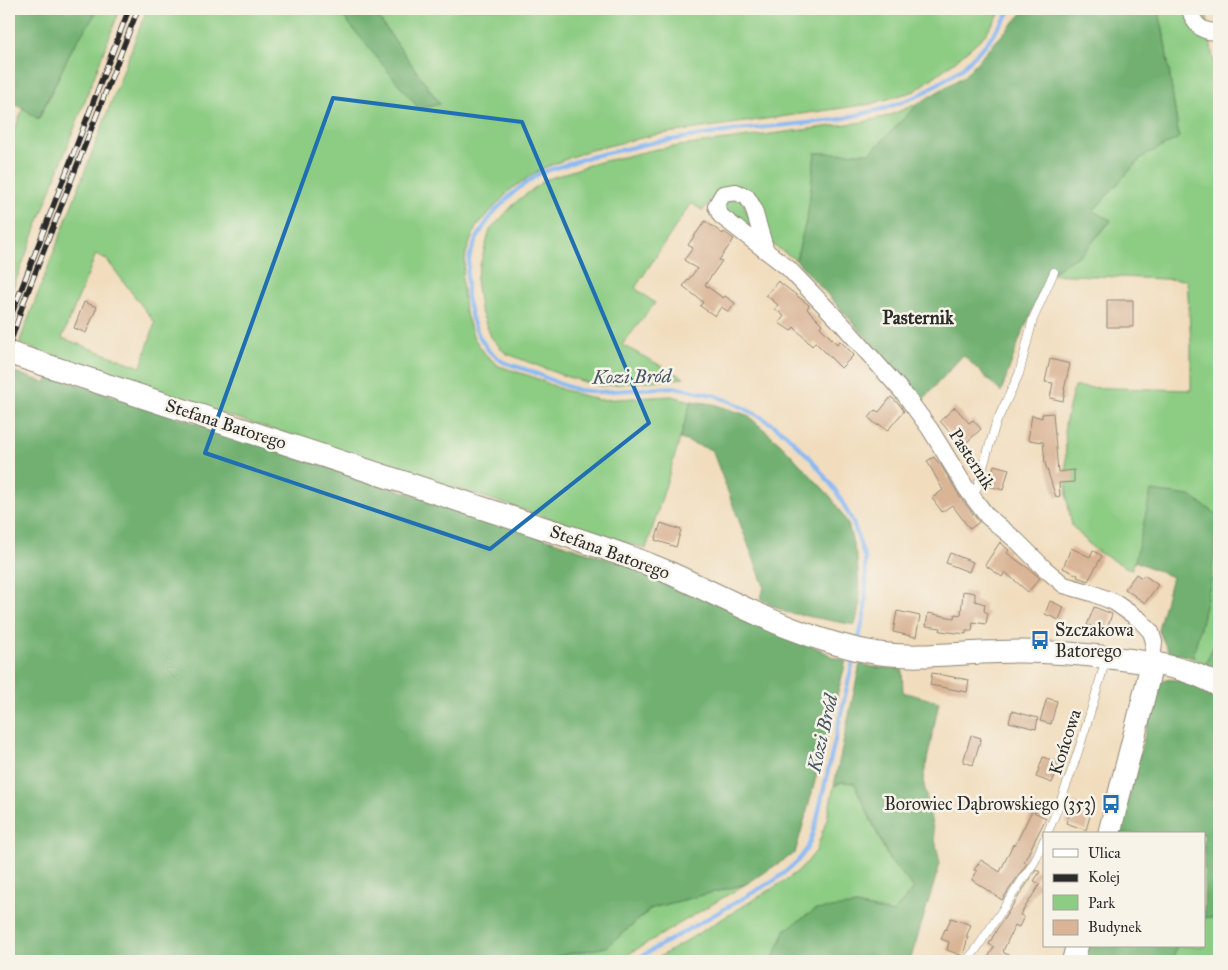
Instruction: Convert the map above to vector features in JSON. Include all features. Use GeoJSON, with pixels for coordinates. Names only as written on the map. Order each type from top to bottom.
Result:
{"type":"FeatureCollection","features":[{"type":"Feature","properties":{"kind":"street"},"geometry":{"type":"LineString","coordinates":[[1190,9],[1192,18],[1200,28],[1214,32],[1219,31]]}},
{"type":"Feature","properties":{"kind":"street","name":"Pasternik"},"geometry":{"type":"LineString","coordinates":[[766,251],[788,268],[843,325],[905,395],[930,429],[952,466],[987,516],[1064,585],[1114,602],[1140,620],[1151,632],[1154,642],[1152,663]]}},
{"type":"Feature","properties":{"kind":"street","name":"Stefana Batorego"},"geometry":{"type":"LineString","coordinates":[[9,353],[583,541],[670,573],[806,635],[840,645],[877,653],[911,656],[1029,651],[1106,657],[1186,670],[1202,676],[1219,686]]}},
{"type":"Feature","properties":{"kind":"street"},"geometry":{"type":"LineString","coordinates":[[1110,832],[1152,663]]}},
{"type":"Feature","properties":{"kind":"street"},"geometry":{"type":"LineString","coordinates":[[1073,961],[1076,948]]}},
{"type":"Feature","properties":{"kind":"lane"},"geometry":{"type":"LineString","coordinates":[[972,496],[977,488],[996,423],[1019,374],[1033,319],[1054,272]]}},
{"type":"Feature","properties":{"kind":"lane","name":"Końcowa"},"geometry":{"type":"LineString","coordinates":[[1048,832],[1081,745],[1106,657]]}},
{"type":"Feature","properties":{"kind":"lane"},"geometry":{"type":"LineString","coordinates":[[966,961],[975,951],[1035,860],[1043,842]]}},
{"type":"Feature","properties":{"kind":"highlighted area"},"geometry":{"type":"Polygon","coordinates":[[[333,98],[522,122],[649,423],[490,549],[205,453],[333,98]]]}},
{"type":"Feature","properties":{"kind":"green space"},"geometry":{"type":"Polygon","coordinates":[[[9,9],[97,9],[72,49],[38,119],[23,108],[9,103],[9,9]]]}},
{"type":"Feature","properties":{"kind":"green space"},"geometry":{"type":"Polygon","coordinates":[[[97,9],[120,9],[9,299],[9,144],[23,108],[39,119],[72,49],[97,9]]]}},
{"type":"Feature","properties":{"kind":"green space"},"geometry":{"type":"Polygon","coordinates":[[[147,9],[337,9],[419,108],[440,104],[372,9],[1003,9],[984,36],[954,62],[915,91],[871,104],[654,135],[587,151],[541,169],[510,190],[476,227],[466,253],[462,280],[465,311],[474,338],[486,355],[499,366],[533,377],[561,389],[599,400],[672,396],[691,401],[646,549],[136,386],[32,355],[34,349],[19,343],[147,9]],[[96,254],[62,338],[141,367],[155,323],[107,260],[96,254]]]}},
{"type":"Feature","properties":{"kind":"green space"},"geometry":{"type":"Polygon","coordinates":[[[337,9],[372,9],[440,104],[419,109],[337,9]]]}},
{"type":"Feature","properties":{"kind":"green space"},"geometry":{"type":"Polygon","coordinates":[[[1026,9],[1158,9],[1163,29],[1179,138],[1142,157],[1093,211],[1111,220],[1084,252],[1048,275],[1020,338],[1001,392],[963,355],[920,403],[912,391],[848,317],[796,260],[808,213],[815,153],[870,153],[919,103],[964,76],[1026,9]]]}},
{"type":"Feature","properties":{"kind":"green space"},"geometry":{"type":"Polygon","coordinates":[[[1158,9],[1206,9],[1219,103],[1219,634],[1205,665],[1193,658],[1211,580],[1135,561],[1131,570],[1095,550],[1072,526],[1067,499],[1065,424],[1074,387],[1191,390],[1191,343],[1187,280],[1048,274],[1084,252],[1111,221],[1093,211],[1142,157],[1179,138],[1163,29],[1158,9]]]}},
{"type":"Feature","properties":{"kind":"green space"},"geometry":{"type":"Polygon","coordinates":[[[919,103],[870,154],[815,153],[808,213],[796,260],[772,244],[750,193],[710,201],[703,211],[691,203],[635,288],[655,303],[622,345],[684,378],[600,386],[564,376],[505,353],[491,337],[480,309],[476,279],[490,230],[517,201],[545,180],[592,164],[657,149],[863,122],[888,116],[919,103]]]}},
{"type":"Feature","properties":{"kind":"green space"},"geometry":{"type":"Polygon","coordinates":[[[742,199],[756,236],[725,212],[724,201],[742,199]]]}},
{"type":"Feature","properties":{"kind":"green space"},"geometry":{"type":"Polygon","coordinates":[[[9,370],[46,383],[50,375],[632,567],[833,657],[846,661],[795,853],[746,884],[652,908],[607,947],[558,956],[551,961],[9,961],[9,370]]]}},
{"type":"Feature","properties":{"kind":"green space"},"geometry":{"type":"Polygon","coordinates":[[[691,401],[713,404],[747,415],[781,444],[831,497],[848,524],[857,559],[860,604],[855,625],[785,612],[761,599],[764,586],[712,450],[680,439],[691,401]]]}},
{"type":"Feature","properties":{"kind":"green space"},"geometry":{"type":"Polygon","coordinates":[[[1151,491],[1190,496],[1218,515],[1211,580],[1193,658],[1168,651],[1158,629],[1172,577],[1135,561],[1151,491]]]}},
{"type":"Feature","properties":{"kind":"green space"},"geometry":{"type":"Polygon","coordinates":[[[1219,634],[1219,673],[1205,665],[1219,634]]]}},
{"type":"Feature","properties":{"kind":"green space"},"geometry":{"type":"Polygon","coordinates":[[[860,664],[902,669],[903,692],[939,702],[923,780],[940,864],[910,961],[772,961],[786,929],[815,910],[856,905],[893,913],[914,888],[890,860],[854,783],[842,782],[834,786],[860,664]]]}},
{"type":"Feature","properties":{"kind":"green space"},"geometry":{"type":"Polygon","coordinates":[[[1167,679],[1181,681],[1219,699],[1219,779],[1211,804],[1219,808],[1219,890],[1217,896],[1219,897],[1219,909],[1212,918],[1206,917],[1206,832],[1120,832],[1158,684],[1167,679]]]}},
{"type":"Feature","properties":{"kind":"green space"},"geometry":{"type":"Polygon","coordinates":[[[842,782],[854,783],[889,860],[914,888],[893,913],[856,905],[786,929],[772,961],[653,961],[786,880],[803,867],[816,851],[827,819],[834,786],[842,782]]]}},
{"type":"Feature","properties":{"kind":"green space"},"geometry":{"type":"Polygon","coordinates":[[[746,884],[617,961],[551,961],[558,956],[607,947],[652,908],[746,884]]]}},
{"type":"Feature","properties":{"kind":"green space"},"geometry":{"type":"Polygon","coordinates":[[[1219,909],[1219,961],[1172,961],[1176,948],[1206,948],[1206,917],[1212,918],[1219,909]]]}},
{"type":"Feature","properties":{"kind":"green space"},"geometry":{"type":"Polygon","coordinates":[[[1086,948],[1176,948],[1172,961],[1083,961],[1086,948]]]}},
{"type":"Feature","properties":{"kind":"building"},"geometry":{"type":"Polygon","coordinates":[[[705,221],[723,234],[724,232],[734,239],[719,260],[722,261],[705,285],[723,298],[725,296],[735,303],[729,312],[721,307],[715,316],[700,306],[703,302],[683,286],[697,269],[684,260],[693,248],[688,245],[705,221]]]}},
{"type":"Feature","properties":{"kind":"building"},"geometry":{"type":"Polygon","coordinates":[[[778,281],[809,305],[807,309],[822,324],[820,327],[837,344],[840,341],[854,355],[841,368],[815,342],[812,346],[794,327],[791,331],[779,323],[784,316],[775,309],[778,305],[766,295],[778,281]]]}},
{"type":"Feature","properties":{"kind":"building"},"geometry":{"type":"Polygon","coordinates":[[[1107,300],[1133,300],[1133,327],[1107,327],[1107,300]]]}},
{"type":"Feature","properties":{"kind":"building"},"geometry":{"type":"Polygon","coordinates":[[[84,302],[97,307],[86,333],[74,328],[84,302]]]}},
{"type":"Feature","properties":{"kind":"building"},"geometry":{"type":"Polygon","coordinates":[[[1050,359],[1070,364],[1063,401],[1050,398],[1053,383],[1045,382],[1050,359]]]}},
{"type":"Feature","properties":{"kind":"building"},"geometry":{"type":"Polygon","coordinates":[[[891,397],[904,411],[887,431],[869,418],[875,410],[879,412],[891,397]]]}},
{"type":"Feature","properties":{"kind":"building"},"geometry":{"type":"Polygon","coordinates":[[[955,407],[969,423],[973,420],[981,429],[966,443],[958,433],[954,437],[940,421],[955,407]]]}},
{"type":"Feature","properties":{"kind":"building"},"geometry":{"type":"Polygon","coordinates":[[[1053,413],[1058,472],[1074,470],[1074,482],[1059,483],[1060,496],[1056,497],[1045,463],[1043,442],[1028,440],[1032,415],[1042,418],[1042,414],[1053,413]]]}},
{"type":"Feature","properties":{"kind":"building"},"geometry":{"type":"Polygon","coordinates":[[[934,457],[979,522],[970,529],[952,505],[942,512],[932,498],[943,490],[927,461],[934,457]]]}},
{"type":"Feature","properties":{"kind":"building"},"geometry":{"type":"Polygon","coordinates":[[[994,465],[1009,469],[1003,490],[989,486],[994,465]]]}},
{"type":"Feature","properties":{"kind":"building"},"geometry":{"type":"Polygon","coordinates":[[[661,523],[681,530],[676,547],[655,540],[661,523]]]}},
{"type":"Feature","properties":{"kind":"building"},"geometry":{"type":"Polygon","coordinates":[[[1000,542],[1009,550],[1007,553],[1040,578],[1028,592],[1005,572],[1002,577],[985,565],[1000,542]]]}},
{"type":"Feature","properties":{"kind":"building"},"geometry":{"type":"Polygon","coordinates":[[[1071,548],[1090,557],[1093,550],[1102,556],[1088,581],[1077,577],[1078,575],[1063,568],[1071,548]]]}},
{"type":"Feature","properties":{"kind":"building"},"geometry":{"type":"Polygon","coordinates":[[[950,553],[973,562],[969,572],[946,563],[950,553]]]}},
{"type":"Feature","properties":{"kind":"building"},"geometry":{"type":"Polygon","coordinates":[[[1136,574],[1142,578],[1144,575],[1158,585],[1145,603],[1125,589],[1136,574]]]}},
{"type":"Feature","properties":{"kind":"building"},"geometry":{"type":"Polygon","coordinates":[[[963,591],[975,593],[975,601],[985,604],[984,611],[988,613],[986,624],[973,622],[972,631],[966,631],[966,634],[940,631],[941,628],[926,626],[928,613],[954,618],[955,614],[961,615],[963,591]]]}},
{"type":"Feature","properties":{"kind":"building"},"geometry":{"type":"Polygon","coordinates":[[[1050,601],[1064,607],[1059,620],[1045,614],[1050,601]]]}},
{"type":"Feature","properties":{"kind":"building"},"geometry":{"type":"Polygon","coordinates":[[[1094,607],[1112,614],[1106,632],[1087,625],[1094,607]]]}},
{"type":"Feature","properties":{"kind":"building"},"geometry":{"type":"Polygon","coordinates":[[[897,611],[920,616],[916,637],[893,632],[897,611]]]}},
{"type":"Feature","properties":{"kind":"building"},"geometry":{"type":"Polygon","coordinates":[[[932,673],[969,680],[967,692],[930,685],[932,673]]]}},
{"type":"Feature","properties":{"kind":"building"},"geometry":{"type":"Polygon","coordinates":[[[1047,698],[1057,701],[1051,724],[1040,721],[1047,698]]]}},
{"type":"Feature","properties":{"kind":"building"},"geometry":{"type":"Polygon","coordinates":[[[1012,711],[1038,718],[1036,729],[1009,722],[1012,711]]]}},
{"type":"Feature","properties":{"kind":"building"},"geometry":{"type":"Polygon","coordinates":[[[971,735],[981,738],[973,765],[963,762],[971,735]]]}},
{"type":"Feature","properties":{"kind":"building"},"geometry":{"type":"Polygon","coordinates":[[[1043,757],[1060,763],[1052,783],[1036,777],[1043,757]]]}},
{"type":"Feature","properties":{"kind":"building"},"geometry":{"type":"Polygon","coordinates":[[[1073,803],[1092,809],[1086,830],[1066,823],[1073,803]]]}},
{"type":"Feature","properties":{"kind":"building"},"geometry":{"type":"Polygon","coordinates":[[[1032,811],[1046,818],[1024,862],[1027,863],[1002,900],[972,880],[977,871],[974,870],[981,860],[1000,872],[1032,811]]]}},
{"type":"Feature","properties":{"kind":"building"},"geometry":{"type":"Polygon","coordinates":[[[1036,870],[1040,872],[1034,881],[1040,884],[1020,915],[1024,917],[1019,927],[1015,925],[1003,951],[1020,961],[986,961],[994,947],[989,944],[997,929],[1036,870]]]}},
{"type":"Feature","properties":{"kind":"building"},"geometry":{"type":"Polygon","coordinates":[[[951,918],[971,925],[966,937],[968,937],[963,956],[947,950],[949,942],[941,939],[951,918]]]}},
{"type":"Feature","properties":{"kind":"waterway","name":"Kozi Bród"},"geometry":{"type":"LineString","coordinates":[[858,643],[865,611],[865,559],[853,522],[836,491],[812,460],[786,434],[763,418],[714,395],[673,387],[599,392],[578,390],[503,362],[489,351],[479,336],[472,319],[467,297],[467,275],[470,255],[484,226],[496,210],[514,192],[540,173],[589,157],[656,142],[738,130],[836,120],[886,108],[920,95],[960,70],[986,44],[1012,9]]}},
{"type":"Feature","properties":{"kind":"waterway","name":"Kozi Bród"},"geometry":{"type":"LineString","coordinates":[[633,961],[775,880],[804,854],[816,823],[854,657]]}},
{"type":"Feature","properties":{"kind":"railway"},"geometry":{"type":"LineString","coordinates":[[9,321],[129,9]]}},
{"type":"Feature","properties":{"kind":"railway"},"geometry":{"type":"LineString","coordinates":[[9,347],[23,304],[138,9]]}},
{"type":"Feature","properties":{"kind":"place","name":"Szczakowa Batorego"},"geometry":{"type":"Point","coordinates":[1040,640]}},
{"type":"Feature","properties":{"kind":"place","name":"Borowiec Dąbrowskiego (353)"},"geometry":{"type":"Point","coordinates":[1111,804]}},
{"type":"Feature","properties":{"kind":"district","name":"Pasternik"},"geometry":{"type":"Point","coordinates":[918,317]}}]}
